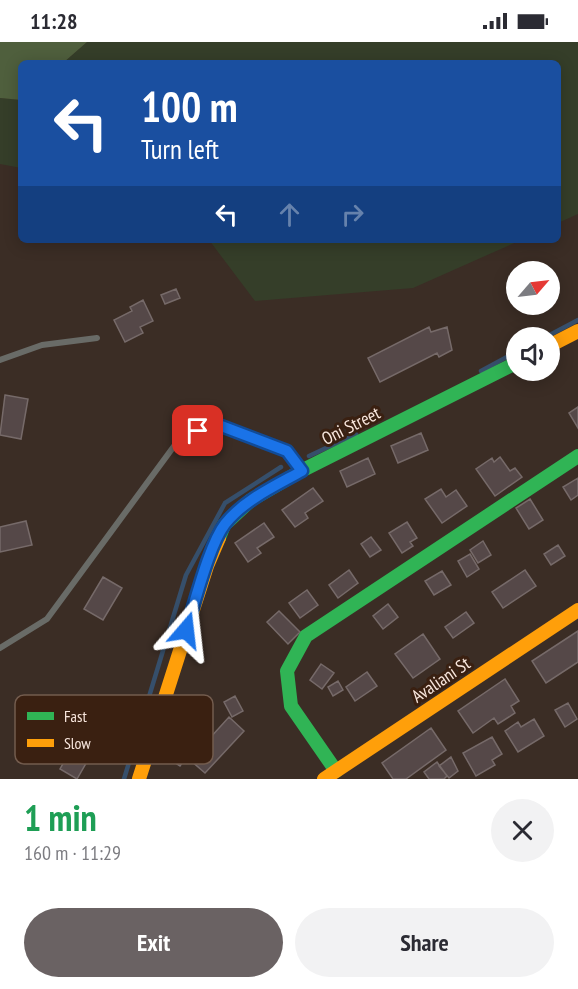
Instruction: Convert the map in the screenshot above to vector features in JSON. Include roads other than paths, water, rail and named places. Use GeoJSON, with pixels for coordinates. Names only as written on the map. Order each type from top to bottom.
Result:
{"type":"FeatureCollection","features":[{"type":"Feature","properties":{"kind":"street"},"geometry":{"type":"LineString","coordinates":[[560,340],[578,331]]}},
{"type":"Feature","properties":{"kind":"street","name":"Oni Street"},"geometry":{"type":"LineString","coordinates":[[166,695],[207,566],[224,525],[251,500],[302,471],[506,368]]}},
{"type":"Feature","properties":{"kind":"street"},"geometry":{"type":"LineString","coordinates":[[336,771],[291,706],[287,671],[306,636],[578,456]]}},
{"type":"Feature","properties":{"kind":"street","name":"Avaliani St"},"geometry":{"type":"LineString","coordinates":[[324,779],[578,610]]}},
{"type":"Feature","properties":{"kind":"street","name":"Oni Street"},"geometry":{"type":"LineString","coordinates":[[139,779],[144,764]]}},
{"type":"Feature","properties":{"kind":"lane"},"geometry":{"type":"LineString","coordinates":[[0,360],[42,345],[97,338]]}},
{"type":"Feature","properties":{"kind":"lane"},"geometry":{"type":"LineString","coordinates":[[0,648],[46,619],[180,438],[216,424],[287,451],[302,471]]}},
{"type":"Feature","properties":{"kind":"waterway"},"geometry":{"type":"LineString","coordinates":[[560,330],[578,320]]}},
{"type":"Feature","properties":{"kind":"waterway"},"geometry":{"type":"LineString","coordinates":[[481,371],[506,357]]}},
{"type":"Feature","properties":{"kind":"waterway"},"geometry":{"type":"LineString","coordinates":[[309,456],[356,434]]}},
{"type":"Feature","properties":{"kind":"waterway"},"geometry":{"type":"LineString","coordinates":[[150,695],[186,575],[225,503],[281,467]]}},
{"type":"Feature","properties":{"kind":"waterway"},"geometry":{"type":"LineString","coordinates":[[124,779],[129,764]]}}]}
